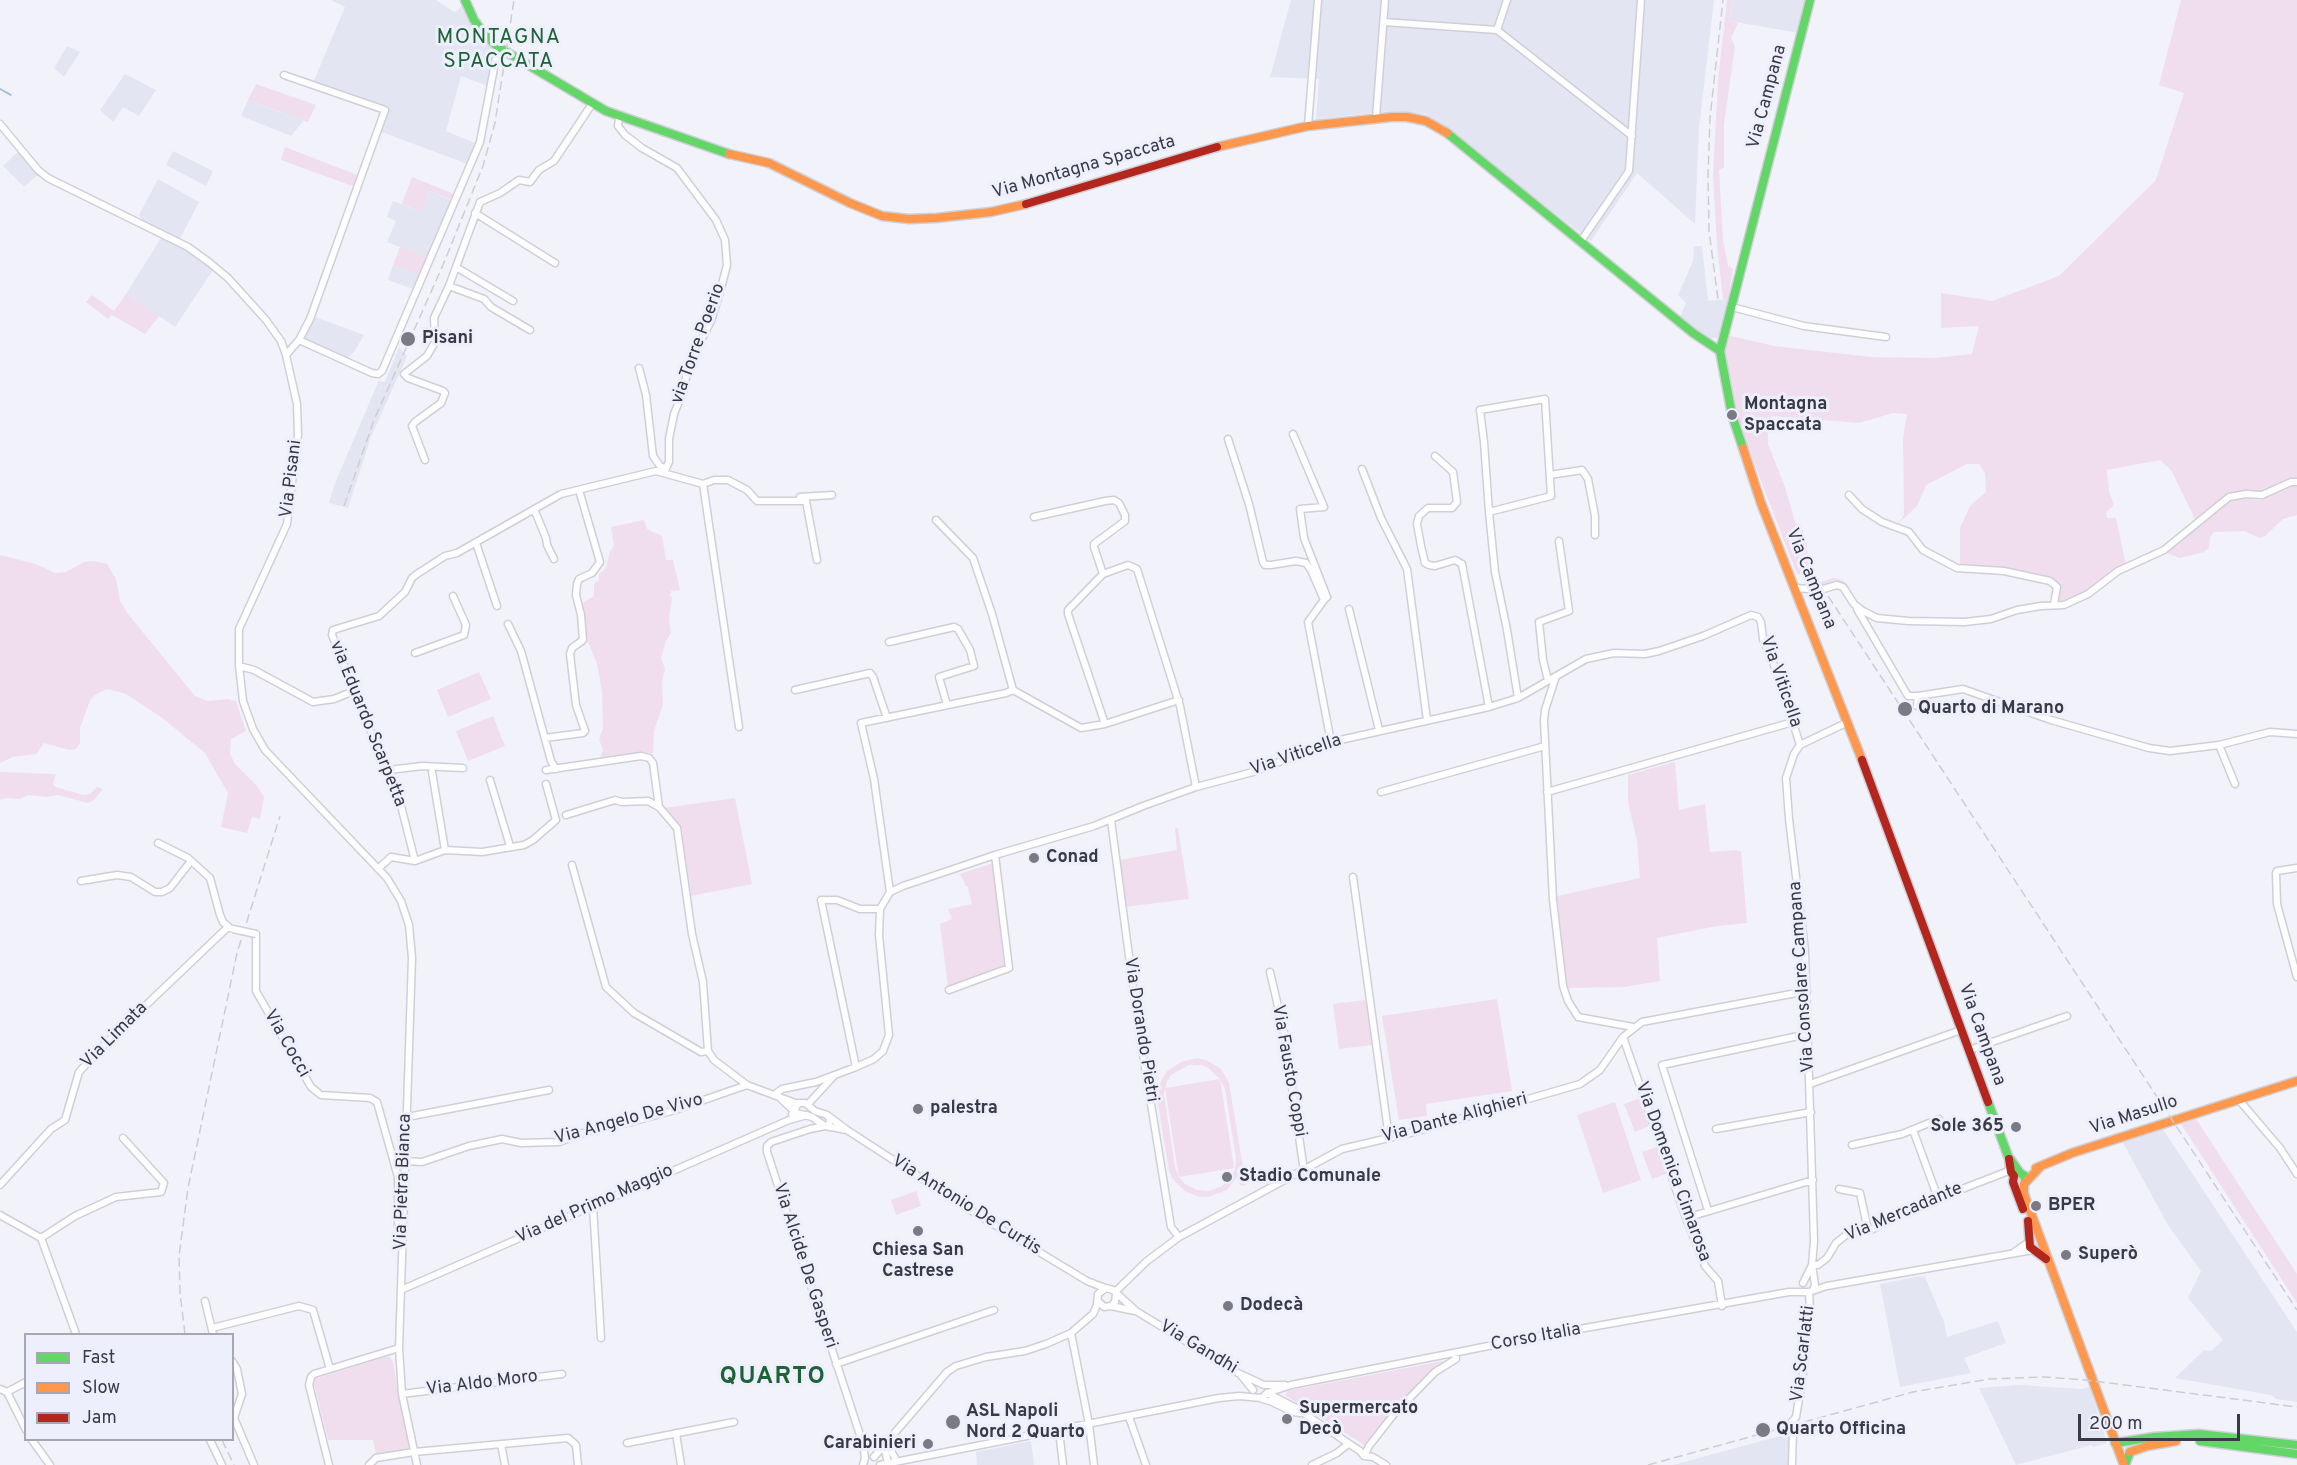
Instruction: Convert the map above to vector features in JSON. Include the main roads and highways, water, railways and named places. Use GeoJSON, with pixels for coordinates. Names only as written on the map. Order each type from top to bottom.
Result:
{"type":"FeatureCollection","features":[{"type":"Feature","properties":{"kind":"main road","name":"Via Montagna Spaccata"},"geometry":{"type":"LineString","coordinates":[[465,0],[474,20],[484,34],[498,47],[592,104],[619,117],[717,151],[769,163],[882,216],[909,219],[992,212],[1032,203],[1209,149],[1308,126],[1376,118],[1407,117],[1426,121],[1440,128],[1693,333],[1720,351]]}},
{"type":"Feature","properties":{"kind":"main road","name":"Via Campana"},"geometry":{"type":"LineString","coordinates":[[1810,0],[1720,351],[1732,415],[1761,503],[1848,722],[2008,1156],[2030,1229],[2032,1246]]}},
{"type":"Feature","properties":{"kind":"main road","name":"Via Masullo"},"geometry":{"type":"LineString","coordinates":[[2014,1174],[2040,1167],[2072,1153],[2297,1082]]}},
{"type":"Feature","properties":{"kind":"main road","name":"Via Masullo"},"geometry":{"type":"LineString","coordinates":[[2025,1184],[2040,1167]]}},
{"type":"Feature","properties":{"kind":"main road","name":"Via Campana"},"geometry":{"type":"LineString","coordinates":[[2014,1174],[2026,1178],[2024,1194],[2046,1259],[2125,1465]]}},
{"type":"Feature","properties":{"kind":"main road"},"geometry":{"type":"LineString","coordinates":[[2032,1246],[2039,1250],[2042,1242]]}},
{"type":"Feature","properties":{"kind":"main road"},"geometry":{"type":"LineString","coordinates":[[2032,1246],[2046,1259]]}},
{"type":"Feature","properties":{"kind":"main road"},"geometry":{"type":"LineString","coordinates":[[2117,1447],[2154,1437],[2199,1434],[2297,1445]]}},
{"type":"Feature","properties":{"kind":"main road"},"geometry":{"type":"LineString","coordinates":[[2117,1447],[2130,1452],[2172,1442],[2198,1440],[2297,1454]]}},
{"type":"Feature","properties":{"kind":"main road"},"geometry":{"type":"LineString","coordinates":[[2125,1465],[2130,1452]]}},
{"type":"Feature","properties":{"kind":"waterway"},"geometry":{"type":"LineString","coordinates":[[0,89],[11,95]]}},
{"type":"Feature","properties":{"kind":"railway"},"geometry":{"type":"LineString","coordinates":[[344,506],[374,420],[443,265],[483,166],[495,123],[514,0]]}},
{"type":"Feature","properties":{"kind":"railway"},"geometry":{"type":"LineString","coordinates":[[1718,299],[1709,231],[1708,175],[1710,118],[1723,0]]}},
{"type":"Feature","properties":{"kind":"railway"},"geometry":{"type":"LineString","coordinates":[[1828,596],[2297,1310]]}},
{"type":"Feature","properties":{"kind":"railway"},"geometry":{"type":"LineString","coordinates":[[185,1333],[180,1293],[179,1256],[188,1188],[237,953],[280,816]]}},
{"type":"Feature","properties":{"kind":"railway"},"geometry":{"type":"LineString","coordinates":[[1648,1465],[1913,1392],[1990,1379],[2045,1377],[2086,1380],[2297,1407]]}},
{"type":"Feature","properties":{"kind":"railway"},"geometry":{"type":"LineString","coordinates":[[222,1441],[234,1465]]}},
{"type":"Feature","properties":{"kind":"place","name":"Pisani"},"geometry":{"type":"Point","coordinates":[408,339]}},
{"type":"Feature","properties":{"kind":"place","name":"Montagna Spaccata"},"geometry":{"type":"Point","coordinates":[1732,415]}},
{"type":"Feature","properties":{"kind":"place","name":"Quarto di Marano"},"geometry":{"type":"Point","coordinates":[1905,709]}},
{"type":"Feature","properties":{"kind":"place","name":"Conad"},"geometry":{"type":"Point","coordinates":[1034,858]}},
{"type":"Feature","properties":{"kind":"place","name":"palestra"},"geometry":{"type":"Point","coordinates":[918,1109]}},
{"type":"Feature","properties":{"kind":"place","name":"Sole 365"},"geometry":{"type":"Point","coordinates":[2016,1127]}},
{"type":"Feature","properties":{"kind":"place","name":"Stadio Comunale"},"geometry":{"type":"Point","coordinates":[1227,1177]}},
{"type":"Feature","properties":{"kind":"place","name":"BPER"},"geometry":{"type":"Point","coordinates":[2036,1206]}},
{"type":"Feature","properties":{"kind":"place","name":"Chiesa San Castrese"},"geometry":{"type":"Point","coordinates":[918,1231]}},
{"type":"Feature","properties":{"kind":"place","name":"Superò"},"geometry":{"type":"Point","coordinates":[2066,1255]}},
{"type":"Feature","properties":{"kind":"place","name":"Dodecà"},"geometry":{"type":"Point","coordinates":[1228,1306]}},
{"type":"Feature","properties":{"kind":"place","name":"Supermercato Decò"},"geometry":{"type":"Point","coordinates":[1287,1419]}},
{"type":"Feature","properties":{"kind":"place","name":"ASL Napoli Nord 2 Quarto"},"geometry":{"type":"Point","coordinates":[953,1422]}},
{"type":"Feature","properties":{"kind":"place","name":"Quarto Officina"},"geometry":{"type":"Point","coordinates":[1763,1430]}},
{"type":"Feature","properties":{"kind":"place","name":"Carabinieri"},"geometry":{"type":"Point","coordinates":[928,1444]}},
{"type":"Feature","properties":{"kind":"district","name":"MONTAGNA SPACCATA"},"geometry":{"type":"Point","coordinates":[499,51]}},
{"type":"Feature","properties":{"kind":"district","name":"QUARTO"},"geometry":{"type":"Point","coordinates":[773,1378]}}]}
